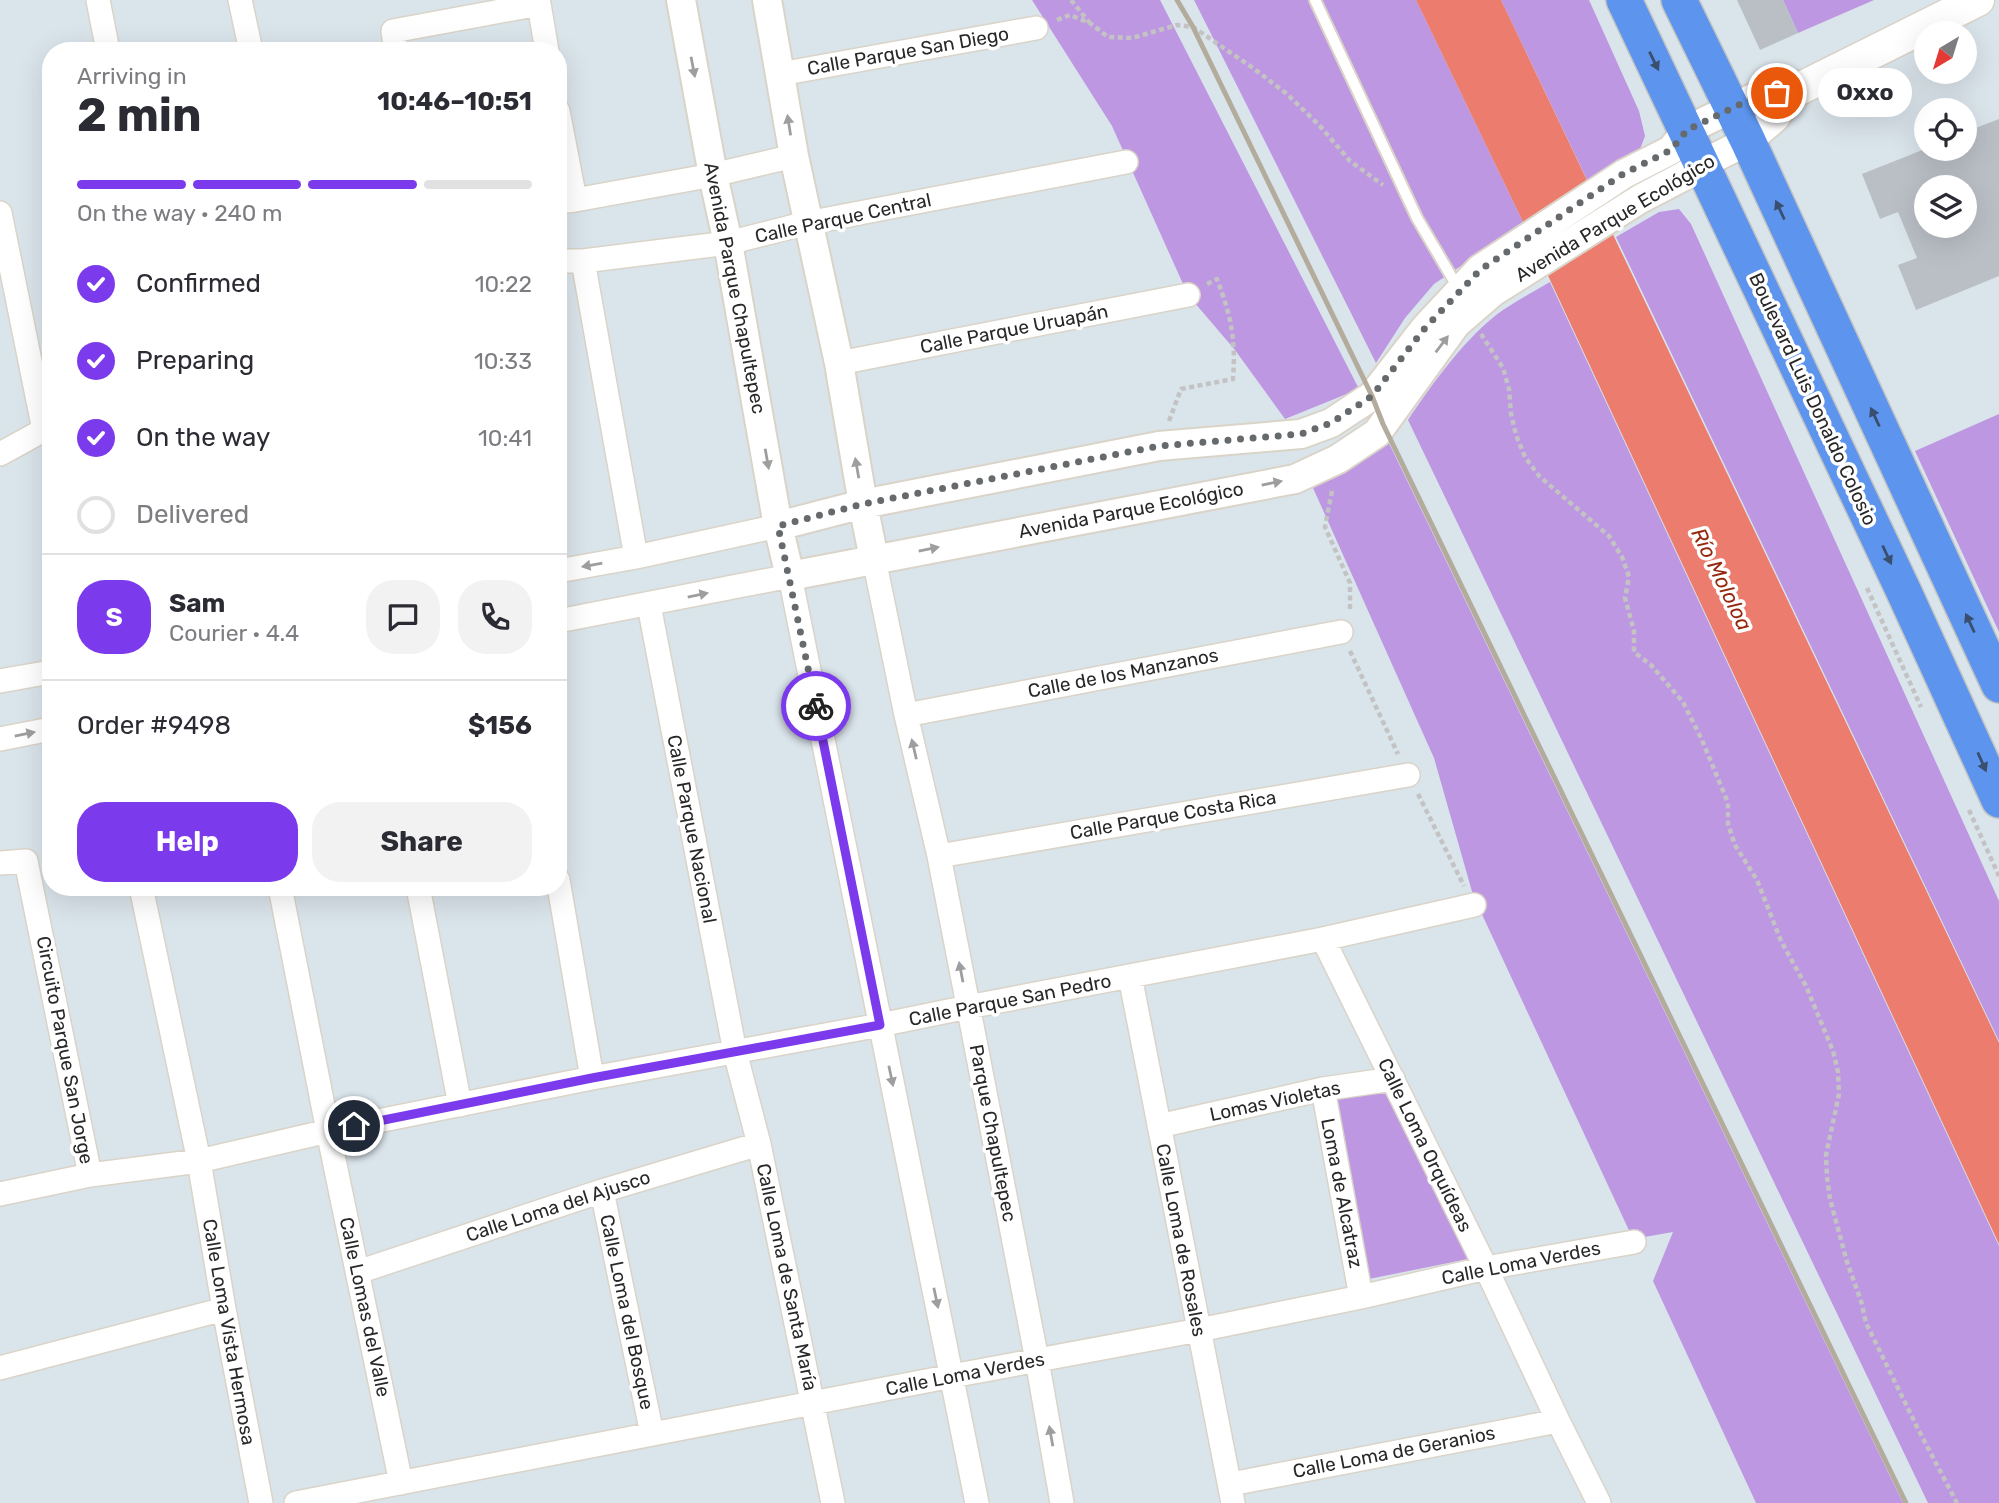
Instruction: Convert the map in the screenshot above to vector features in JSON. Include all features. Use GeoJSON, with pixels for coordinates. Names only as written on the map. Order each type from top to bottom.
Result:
{"type":"FeatureCollection","features":[{"type":"Feature","properties":{"kind":"main road","name":"Boulevard Luis Donaldo Colosio"},"geometry":{"type":"LineString","coordinates":[[1624,0],[1904,592],[1999,800]]}},
{"type":"Feature","properties":{"kind":"main road"},"geometry":{"type":"LineString","coordinates":[[1679,0],[1748,141],[1999,685]]}},
{"type":"Feature","properties":{"kind":"main road"},"geometry":{"type":"LineString","coordinates":[[1793,92],[1978,0]]}},
{"type":"Feature","properties":{"kind":"street"},"geometry":{"type":"LineString","coordinates":[[98,0],[106,42]]}},
{"type":"Feature","properties":{"kind":"street"},"geometry":{"type":"LineString","coordinates":[[240,0],[249,42]]}},
{"type":"Feature","properties":{"kind":"street","name":"Avenida Parque Chapultepec"},"geometry":{"type":"LineString","coordinates":[[681,0],[728,243],[778,526],[790,576]]}},
{"type":"Feature","properties":{"kind":"street"},"geometry":{"type":"LineString","coordinates":[[766,0],[807,223],[839,363],[874,559]]}},
{"type":"Feature","properties":{"kind":"street"},"geometry":{"type":"LineString","coordinates":[[394,41],[538,4],[545,42]]}},
{"type":"Feature","properties":{"kind":"street","name":"Calle Parque San Diego"},"geometry":{"type":"LineString","coordinates":[[780,74],[1036,28]]}},
{"type":"Feature","properties":{"kind":"street","name":"Avenida Parque Ecológico"},"geometry":{"type":"LineString","coordinates":[[567,568],[636,557],[863,504],[1159,446],[1301,434],[1331,423],[1372,396],[1425,328],[1623,174],[1671,150],[1687,130],[1761,94],[1793,92]]}},
{"type":"Feature","properties":{"kind":"street","name":"Avenida Parque Ecológico"},"geometry":{"type":"LineString","coordinates":[[567,619],[1295,479],[1312,472],[1338,459],[1377,433],[1456,324],[1476,290],[1748,141],[1775,118],[1793,92]]}},
{"type":"Feature","properties":{"kind":"street"},"geometry":{"type":"LineString","coordinates":[[567,201],[713,175],[794,156]]}},
{"type":"Feature","properties":{"kind":"street","name":"Calle Parque Central"},"geometry":{"type":"LineString","coordinates":[[567,261],[728,243],[807,223],[1126,162]]}},
{"type":"Feature","properties":{"kind":"street"},"geometry":{"type":"LineString","coordinates":[[0,213],[42,405]]}},
{"type":"Feature","properties":{"kind":"street"},"geometry":{"type":"LineString","coordinates":[[583,261],[636,557]]}},
{"type":"Feature","properties":{"kind":"street","name":"Calle Parque Uruapán"},"geometry":{"type":"LineString","coordinates":[[839,363],[1188,295]]}},
{"type":"Feature","properties":{"kind":"street"},"geometry":{"type":"LineString","coordinates":[[0,454],[42,431]]}},
{"type":"Feature","properties":{"kind":"street"},"geometry":{"type":"LineString","coordinates":[[1301,434],[1312,472]]}},
{"type":"Feature","properties":{"kind":"street","name":"Parque Chapultepec"},"geometry":{"type":"LineString","coordinates":[[874,559],[939,856],[1037,1360],[1062,1503]]}},
{"type":"Feature","properties":{"kind":"street"},"geometry":{"type":"LineString","coordinates":[[790,576],[977,1503]]}},
{"type":"Feature","properties":{"kind":"street","name":"Calle Parque Nacional"},"geometry":{"type":"LineString","coordinates":[[649,605],[735,1052]]}},
{"type":"Feature","properties":{"kind":"street","name":"Calle de los Manzanos"},"geometry":{"type":"LineString","coordinates":[[906,715],[1341,632]]}},
{"type":"Feature","properties":{"kind":"street"},"geometry":{"type":"LineString","coordinates":[[0,681],[42,674]]}},
{"type":"Feature","properties":{"kind":"street"},"geometry":{"type":"LineString","coordinates":[[0,739],[42,731]]}},
{"type":"Feature","properties":{"kind":"street","name":"Calle Parque Costa Rica"},"geometry":{"type":"LineString","coordinates":[[939,856],[1408,775]]}},
{"type":"Feature","properties":{"kind":"street","name":"Circuito Parque San Jorge"},"geometry":{"type":"LineString","coordinates":[[0,863],[26,861],[90,1175],[0,1195]]}},
{"type":"Feature","properties":{"kind":"street","name":"Calle Loma Vista Hermosa"},"geometry":{"type":"LineString","coordinates":[[143,896],[199,1161],[261,1503]]}},
{"type":"Feature","properties":{"kind":"street","name":"Calle Lomas del Valle"},"geometry":{"type":"LineString","coordinates":[[281,896],[401,1483]]}},
{"type":"Feature","properties":{"kind":"street"},"geometry":{"type":"LineString","coordinates":[[420,896],[460,1105]]}},
{"type":"Feature","properties":{"kind":"street"},"geometry":{"type":"LineString","coordinates":[[561,896],[592,1078]]}},
{"type":"Feature","properties":{"kind":"street","name":"Calle Parque San Pedro"},"geometry":{"type":"LineString","coordinates":[[90,1175],[199,1161],[328,1131],[1323,939],[1474,905]]}},
{"type":"Feature","properties":{"kind":"street","name":"Calle Loma Orquídeas"},"geometry":{"type":"LineString","coordinates":[[1323,939],[1600,1503]]}},
{"type":"Feature","properties":{"kind":"street","name":"Calle Loma de Rosales"},"geometry":{"type":"LineString","coordinates":[[1130,976],[1232,1493]]}},
{"type":"Feature","properties":{"kind":"street","name":"Calle Loma de Santa María"},"geometry":{"type":"LineString","coordinates":[[735,1052],[758,1144],[833,1503]]}},
{"type":"Feature","properties":{"kind":"street","name":"Lomas Violetas"},"geometry":{"type":"LineString","coordinates":[[1158,1126],[1322,1089],[1393,1079]]}},
{"type":"Feature","properties":{"kind":"street","name":"Loma de Alcatraz"},"geometry":{"type":"LineString","coordinates":[[1322,1089],[1362,1297]]}},
{"type":"Feature","properties":{"kind":"street","name":"Calle Loma del Ajusco"},"geometry":{"type":"LineString","coordinates":[[358,1272],[602,1191],[758,1144]]}},
{"type":"Feature","properties":{"kind":"street","name":"Calle Loma del Bosque"},"geometry":{"type":"LineString","coordinates":[[602,1191],[652,1434]]}},
{"type":"Feature","properties":{"kind":"street","name":"Calle Loma Verdes"},"geometry":{"type":"LineString","coordinates":[[296,1503],[1199,1330],[1362,1297],[1486,1268],[1634,1242]]}},
{"type":"Feature","properties":{"kind":"street"},"geometry":{"type":"LineString","coordinates":[[0,1368],[224,1310]]}},
{"type":"Feature","properties":{"kind":"street","name":"Calle Loma de Geranios"},"geometry":{"type":"LineString","coordinates":[[1232,1493],[1558,1421]]}},
{"type":"Feature","properties":{"kind":"lane"},"geometry":{"type":"LineString","coordinates":[[1315,0],[1417,218],[1454,281],[1476,290]]}},
{"type":"Feature","properties":{"kind":"path"},"geometry":{"type":"LineString","coordinates":[[1071,0],[1090,23],[1108,37],[1132,38],[1177,25],[1193,27],[1287,94],[1350,161],[1387,188]]}},
{"type":"Feature","properties":{"kind":"path"},"geometry":{"type":"LineString","coordinates":[[1036,28],[1070,16],[1090,23]]}},
{"type":"Feature","properties":{"kind":"path"},"geometry":{"type":"LineString","coordinates":[[1159,446],[1181,389],[1233,379],[1234,337],[1228,307],[1217,279],[1188,295]]}},
{"type":"Feature","properties":{"kind":"path"},"geometry":{"type":"LineString","coordinates":[[1476,290],[1479,332],[1503,368],[1509,389],[1513,425],[1525,457],[1539,476],[1609,536],[1622,557],[1629,577],[1625,598],[1634,631],[1634,652],[1651,665],[1683,702],[1702,740],[1728,803],[1728,824],[1735,845],[1757,880],[1781,940],[1806,986],[1833,1051],[1839,1094],[1826,1155],[1827,1177],[1830,1199],[1847,1262],[1866,1323],[1957,1503]]}},
{"type":"Feature","properties":{"kind":"path"},"geometry":{"type":"LineString","coordinates":[[1338,459],[1325,527],[1350,583],[1350,617],[1341,632],[1408,775],[1474,905]]}},
{"type":"Feature","properties":{"kind":"shaded area"},"geometry":{"type":"Polygon","coordinates":[[[1032,0],[1160,0],[1359,389],[1285,419],[1235,350],[1188,295],[1112,126],[1032,0]]]}},
{"type":"Feature","properties":{"kind":"shaded area"},"geometry":{"type":"Polygon","coordinates":[[[1194,0],[1416,0],[1524,224],[1434,284],[1405,318],[1376,363],[1194,0]]]}},
{"type":"Feature","properties":{"kind":"shaded area"},"geometry":{"type":"Polygon","coordinates":[[[1501,0],[1589,0],[1639,111],[1645,136],[1639,152],[1591,188],[1501,0]]]}},
{"type":"Feature","properties":{"kind":"shaded area"},"geometry":{"type":"Polygon","coordinates":[[[1783,0],[1874,0],[1798,33],[1783,0]]]}},
{"type":"Feature","properties":{"kind":"shaded area"},"geometry":{"type":"Polygon","coordinates":[[[1679,209],[1691,224],[1999,901],[1999,1041],[1616,237],[1659,212],[1679,209]]]}},
{"type":"Feature","properties":{"kind":"shaded area"},"geometry":{"type":"Polygon","coordinates":[[[1550,282],[1999,1246],[1999,1503],[1928,1503],[1408,420],[1439,376],[1477,332],[1503,310],[1550,282]]]}},
{"type":"Feature","properties":{"kind":"shaded area"},"geometry":{"type":"Polygon","coordinates":[[[1999,414],[1999,632],[1915,451],[1999,414]]]}},
{"type":"Feature","properties":{"kind":"shaded area"},"geometry":{"type":"Polygon","coordinates":[[[1384,433],[1903,1503],[1756,1503],[1653,1281],[1673,1232],[1633,1239],[1473,895],[1434,758],[1305,470],[1384,433]]]}},
{"type":"Feature","properties":{"kind":"shaded area"},"geometry":{"type":"Polygon","coordinates":[[[1389,1088],[1468,1259],[1364,1280],[1331,1100],[1389,1088]]]}},
{"type":"Feature","properties":{"kind":"water","name":"Río Mololoa"},"geometry":{"type":"Polygon","coordinates":[[[1416,0],[1501,0],[1999,1043],[1999,1244],[1524,224],[1416,0]]]}},
{"type":"Feature","properties":{"kind":"building"},"geometry":{"type":"Polygon","coordinates":[[[1737,0],[1783,0],[1798,33],[1760,50],[1737,0]]]}},
{"type":"Feature","properties":{"kind":"building"},"geometry":{"type":"Polygon","coordinates":[[[1999,119],[1999,276],[1916,310],[1898,265],[1917,258],[1898,212],[1880,219],[1862,174],[1914,153],[1914,161],[1977,161],[1977,127],[1999,119]]]}},
{"type":"Feature","properties":{"kind":"railway"},"geometry":{"type":"LineString","coordinates":[[1177,0],[1193,27],[1372,396],[1383,424],[1906,1503]]}},
{"type":"Feature","properties":{"kind":"way so far"},"geometry":{"type":"LineString","coordinates":[[816,706],[778,526],[863,504],[1159,446],[1301,434],[1331,423],[1372,396],[1425,328],[1480,270],[1623,174],[1671,150],[1687,130],[1761,94],[1777,93]]}},
{"type":"Feature","properties":{"kind":"place","name":"Oxxo"},"geometry":{"type":"Point","coordinates":[1777,93]}},
{"type":"Feature","properties":{"kind":"route"},"geometry":{"type":"LineString","coordinates":[[354,1126],[592,1078],[880,1025],[816,706]]}}]}
